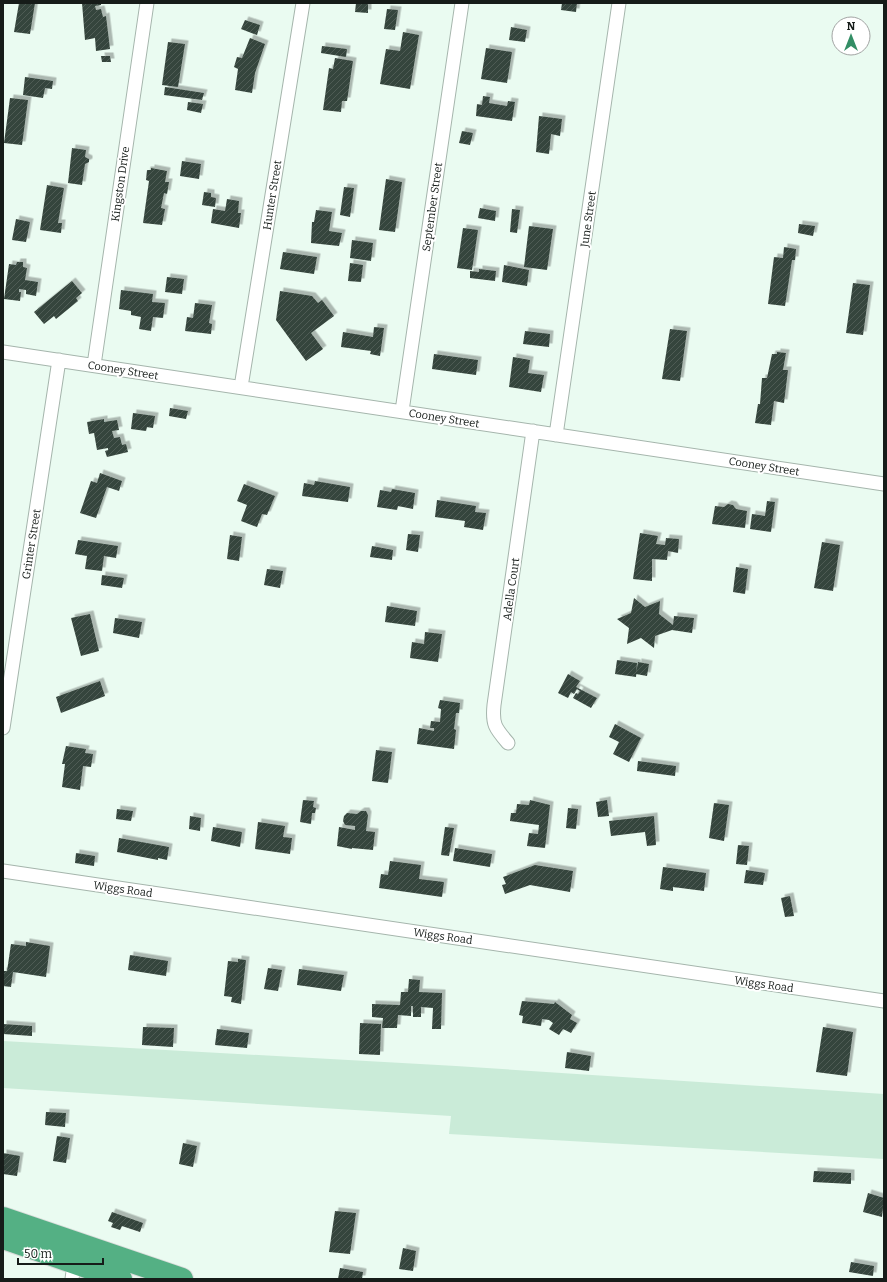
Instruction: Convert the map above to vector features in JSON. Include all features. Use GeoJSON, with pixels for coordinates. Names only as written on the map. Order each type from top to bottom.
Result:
{"type":"FeatureCollection","features":[{"type":"Feature","properties":{"kind":"highway"},"geometry":{"type":"LineString","coordinates":[[3,1218],[74,1262],[182,1279]]}},
{"type":"Feature","properties":{"kind":"highway"},"geometry":{"type":"LineString","coordinates":[[3,1238],[120,1279]]}},
{"type":"Feature","properties":{"kind":"street","name":"Kingston Drive"},"geometry":{"type":"LineString","coordinates":[[94,365],[147,3]]}},
{"type":"Feature","properties":{"kind":"street","name":"Hunter Street"},"geometry":{"type":"LineString","coordinates":[[241,387],[303,3]]}},
{"type":"Feature","properties":{"kind":"street","name":"September Street"},"geometry":{"type":"LineString","coordinates":[[402,411],[462,3]]}},
{"type":"Feature","properties":{"kind":"street","name":"June Street"},"geometry":{"type":"LineString","coordinates":[[556,435],[620,3]]}},
{"type":"Feature","properties":{"kind":"street","name":"Cooney Street"},"geometry":{"type":"LineString","coordinates":[[3,352],[884,484]]}},
{"type":"Feature","properties":{"kind":"street","name":"Grinter Street"},"geometry":{"type":"LineString","coordinates":[[3,728],[59,360]]}},
{"type":"Feature","properties":{"kind":"street","name":"Adella Court"},"geometry":{"type":"LineString","coordinates":[[508,743],[497,731],[493,721],[494,705],[533,431]]}},
{"type":"Feature","properties":{"kind":"street","name":"Wiggs Road"},"geometry":{"type":"LineString","coordinates":[[3,871],[884,1001]]}},
{"type":"Feature","properties":{"kind":"green space"},"geometry":{"type":"Polygon","coordinates":[[[3,1041],[456,1066],[884,1094],[884,1159],[449,1134],[451,1116],[3,1088],[3,1041]]]}},
{"type":"Feature","properties":{"kind":"building"},"geometry":{"type":"Polygon","coordinates":[[[19,3],[35,3],[30,34],[14,32],[19,3]]]}},
{"type":"Feature","properties":{"kind":"building"},"geometry":{"type":"Polygon","coordinates":[[[82,3],[101,3],[101,5],[95,6],[96,10],[101,9],[103,17],[106,16],[110,49],[96,51],[95,38],[85,40],[82,3]]]}},
{"type":"Feature","properties":{"kind":"building"},"geometry":{"type":"Polygon","coordinates":[[[356,3],[368,4],[368,13],[355,12],[356,3]]]}},
{"type":"Feature","properties":{"kind":"building"},"geometry":{"type":"Polygon","coordinates":[[[562,3],[577,3],[576,12],[561,10],[562,3]]]}},
{"type":"Feature","properties":{"kind":"building"},"geometry":{"type":"Polygon","coordinates":[[[387,9],[398,10],[395,30],[384,29],[387,9]]]}},
{"type":"Feature","properties":{"kind":"building"},"geometry":{"type":"Polygon","coordinates":[[[245,20],[260,25],[257,35],[241,29],[245,20]]]}},
{"type":"Feature","properties":{"kind":"building"},"geometry":{"type":"Polygon","coordinates":[[[511,27],[527,30],[525,42],[509,40],[511,27]]]}},
{"type":"Feature","properties":{"kind":"building"},"geometry":{"type":"Polygon","coordinates":[[[403,32],[419,35],[410,89],[380,84],[386,49],[400,51],[403,32]]]}},
{"type":"Feature","properties":{"kind":"building"},"geometry":{"type":"Polygon","coordinates":[[[250,38],[265,44],[255,73],[252,93],[235,90],[238,69],[234,67],[237,57],[242,58],[250,38]]]}},
{"type":"Feature","properties":{"kind":"building"},"geometry":{"type":"Polygon","coordinates":[[[168,42],[185,44],[178,87],[162,85],[168,42]]]}},
{"type":"Feature","properties":{"kind":"building"},"geometry":{"type":"Polygon","coordinates":[[[322,46],[347,49],[346,57],[321,53],[322,46]]]}},
{"type":"Feature","properties":{"kind":"building"},"geometry":{"type":"Polygon","coordinates":[[[486,48],[512,52],[507,83],[481,79],[486,48]]]}},
{"type":"Feature","properties":{"kind":"building"},"geometry":{"type":"Polygon","coordinates":[[[101,56],[110,56],[111,62],[102,62],[101,56]]]}},
{"type":"Feature","properties":{"kind":"building"},"geometry":{"type":"Polygon","coordinates":[[[335,58],[353,61],[347,101],[342,101],[341,112],[323,110],[329,68],[333,69],[335,58]]]}},
{"type":"Feature","properties":{"kind":"building"},"geometry":{"type":"Polygon","coordinates":[[[25,77],[53,81],[52,89],[45,88],[43,98],[23,95],[25,77]]]}},
{"type":"Feature","properties":{"kind":"building"},"geometry":{"type":"Polygon","coordinates":[[[165,87],[204,93],[202,100],[164,95],[165,87]]]}},
{"type":"Feature","properties":{"kind":"building"},"geometry":{"type":"Polygon","coordinates":[[[483,96],[490,97],[489,103],[507,106],[508,101],[515,102],[512,121],[476,116],[477,104],[482,105],[483,96]]]}},
{"type":"Feature","properties":{"kind":"building"},"geometry":{"type":"Polygon","coordinates":[[[10,98],[28,100],[22,145],[4,143],[10,98]]]}},
{"type":"Feature","properties":{"kind":"building"},"geometry":{"type":"Polygon","coordinates":[[[188,102],[203,104],[201,113],[187,110],[188,102]]]}},
{"type":"Feature","properties":{"kind":"building"},"geometry":{"type":"Polygon","coordinates":[[[539,116],[562,119],[560,136],[551,134],[549,154],[536,152],[539,116]]]}},
{"type":"Feature","properties":{"kind":"building"},"geometry":{"type":"Polygon","coordinates":[[[462,131],[473,133],[470,145],[459,143],[462,131]]]}},
{"type":"Feature","properties":{"kind":"building"},"geometry":{"type":"Polygon","coordinates":[[[72,148],[86,150],[85,157],[89,159],[89,162],[85,164],[82,185],[68,183],[72,148]]]}},
{"type":"Feature","properties":{"kind":"building"},"geometry":{"type":"Polygon","coordinates":[[[182,161],[201,164],[199,179],[180,176],[182,161]]]}},
{"type":"Feature","properties":{"kind":"building"},"geometry":{"type":"Polygon","coordinates":[[[151,168],[167,171],[165,182],[169,182],[167,194],[164,193],[161,208],[165,209],[162,225],[143,223],[149,181],[146,180],[147,170],[151,170],[151,168]]]}},
{"type":"Feature","properties":{"kind":"building"},"geometry":{"type":"Polygon","coordinates":[[[386,179],[402,182],[395,232],[379,230],[386,179]]]}},
{"type":"Feature","properties":{"kind":"building"},"geometry":{"type":"Polygon","coordinates":[[[47,185],[64,188],[58,223],[62,223],[61,233],[40,230],[47,185]]]}},
{"type":"Feature","properties":{"kind":"building"},"geometry":{"type":"Polygon","coordinates":[[[344,187],[354,188],[350,217],[340,215],[344,187]]]}},
{"type":"Feature","properties":{"kind":"building"},"geometry":{"type":"Polygon","coordinates":[[[204,192],[211,193],[211,197],[216,198],[215,207],[202,205],[204,192]]]}},
{"type":"Feature","properties":{"kind":"building"},"geometry":{"type":"Polygon","coordinates":[[[227,199],[239,201],[238,213],[241,213],[239,228],[211,223],[213,209],[225,211],[227,199]]]}},
{"type":"Feature","properties":{"kind":"building"},"geometry":{"type":"Polygon","coordinates":[[[480,208],[496,211],[495,221],[478,218],[480,208]]]}},
{"type":"Feature","properties":{"kind":"building"},"geometry":{"type":"Polygon","coordinates":[[[512,209],[520,210],[517,233],[510,232],[512,209]]]}},
{"type":"Feature","properties":{"kind":"building"},"geometry":{"type":"Polygon","coordinates":[[[316,210],[332,212],[329,231],[342,233],[339,246],[311,243],[312,222],[314,222],[316,210]]]}},
{"type":"Feature","properties":{"kind":"building"},"geometry":{"type":"Polygon","coordinates":[[[16,219],[30,222],[26,242],[12,240],[16,219]]]}},
{"type":"Feature","properties":{"kind":"building"},"geometry":{"type":"Polygon","coordinates":[[[799,224],[815,226],[813,236],[798,233],[799,224]]]}},
{"type":"Feature","properties":{"kind":"building"},"geometry":{"type":"Polygon","coordinates":[[[529,226],[553,229],[547,270],[524,267],[529,226]]]}},
{"type":"Feature","properties":{"kind":"building"},"geometry":{"type":"Polygon","coordinates":[[[463,228],[478,230],[472,270],[457,268],[463,228]]]}},
{"type":"Feature","properties":{"kind":"building"},"geometry":{"type":"Polygon","coordinates":[[[352,240],[373,243],[371,261],[350,258],[352,240]]]}},
{"type":"Feature","properties":{"kind":"building"},"geometry":{"type":"Polygon","coordinates":[[[784,247],[796,249],[795,260],[792,260],[785,306],[768,304],[774,257],[783,258],[784,247]]]}},
{"type":"Feature","properties":{"kind":"building"},"geometry":{"type":"Polygon","coordinates":[[[283,252],[317,257],[314,274],[280,269],[283,252]]]}},
{"type":"Feature","properties":{"kind":"building"},"geometry":{"type":"Polygon","coordinates":[[[17,262],[23,262],[23,267],[27,268],[25,280],[38,282],[36,296],[26,294],[26,290],[19,289],[19,292],[21,292],[20,301],[4,299],[9,264],[16,265],[17,262]]]}},
{"type":"Feature","properties":{"kind":"building"},"geometry":{"type":"Polygon","coordinates":[[[350,263],[363,265],[361,282],[348,281],[350,263]]]}},
{"type":"Feature","properties":{"kind":"building"},"geometry":{"type":"Polygon","coordinates":[[[504,265],[529,270],[527,286],[502,282],[504,265]]]}},
{"type":"Feature","properties":{"kind":"building"},"geometry":{"type":"Polygon","coordinates":[[[479,269],[496,271],[495,281],[470,278],[470,271],[479,272],[479,269]]]}},
{"type":"Feature","properties":{"kind":"building"},"geometry":{"type":"Polygon","coordinates":[[[167,277],[184,279],[182,294],[165,292],[167,277]]]}},
{"type":"Feature","properties":{"kind":"building"},"geometry":{"type":"Polygon","coordinates":[[[72,281],[82,293],[76,298],[78,301],[56,319],[54,316],[44,324],[34,312],[72,281]]]}},
{"type":"Feature","properties":{"kind":"building"},"geometry":{"type":"Polygon","coordinates":[[[853,283],[870,285],[863,335],[846,333],[853,283]]]}},
{"type":"Feature","properties":{"kind":"building"},"geometry":{"type":"Polygon","coordinates":[[[121,290],[153,294],[152,302],[165,303],[163,318],[153,317],[151,331],[139,329],[141,317],[131,315],[131,311],[119,309],[121,290]]]}},
{"type":"Feature","properties":{"kind":"building"},"geometry":{"type":"Polygon","coordinates":[[[280,291],[312,296],[318,303],[322,300],[334,316],[311,333],[323,349],[306,361],[276,320],[280,291]]]}},
{"type":"Feature","properties":{"kind":"building"},"geometry":{"type":"Polygon","coordinates":[[[195,303],[212,305],[209,323],[212,324],[211,334],[185,331],[187,317],[193,318],[195,303]]]}},
{"type":"Feature","properties":{"kind":"building"},"geometry":{"type":"Polygon","coordinates":[[[374,327],[384,328],[380,356],[370,354],[371,351],[341,347],[343,332],[373,337],[374,327]]]}},
{"type":"Feature","properties":{"kind":"building"},"geometry":{"type":"Polygon","coordinates":[[[670,329],[687,331],[680,381],[662,379],[670,329]]]}},
{"type":"Feature","properties":{"kind":"building"},"geometry":{"type":"Polygon","coordinates":[[[525,331],[550,334],[549,347],[523,344],[525,331]]]}},
{"type":"Feature","properties":{"kind":"building"},"geometry":{"type":"Polygon","coordinates":[[[777,352],[786,353],[783,370],[788,370],[784,403],[774,401],[771,425],[755,423],[758,404],[760,404],[762,378],[767,378],[772,354],[777,354],[777,352]]]}},
{"type":"Feature","properties":{"kind":"building"},"geometry":{"type":"Polygon","coordinates":[[[434,354],[478,360],[476,375],[432,369],[434,354]]]}},
{"type":"Feature","properties":{"kind":"building"},"geometry":{"type":"Polygon","coordinates":[[[513,357],[530,360],[528,373],[544,375],[541,392],[509,387],[513,357]]]}},
{"type":"Feature","properties":{"kind":"building"},"geometry":{"type":"Polygon","coordinates":[[[170,408],[188,411],[186,419],[169,416],[170,408]]]}},
{"type":"Feature","properties":{"kind":"building"},"geometry":{"type":"Polygon","coordinates":[[[133,413],[155,416],[153,428],[147,427],[146,431],[131,429],[133,413]]]}},
{"type":"Feature","properties":{"kind":"building"},"geometry":{"type":"Polygon","coordinates":[[[104,419],[104,422],[117,420],[119,430],[112,431],[114,438],[120,437],[122,445],[126,444],[128,452],[107,457],[105,451],[108,450],[108,448],[97,450],[94,433],[89,434],[87,422],[104,419]]]}},
{"type":"Feature","properties":{"kind":"building"},"geometry":{"type":"Polygon","coordinates":[[[100,473],[122,481],[119,491],[107,487],[96,518],[80,513],[91,481],[97,483],[100,473]]]}},
{"type":"Feature","properties":{"kind":"building"},"geometry":{"type":"Polygon","coordinates":[[[315,481],[350,487],[348,502],[302,496],[304,483],[314,485],[315,481]]]}},
{"type":"Feature","properties":{"kind":"building"},"geometry":{"type":"Polygon","coordinates":[[[244,484],[275,496],[267,515],[262,514],[257,527],[241,521],[247,505],[237,501],[244,484]]]}},
{"type":"Feature","properties":{"kind":"building"},"geometry":{"type":"Polygon","coordinates":[[[392,489],[415,493],[413,509],[398,506],[397,510],[377,507],[380,490],[391,492],[392,489]]]}},
{"type":"Feature","properties":{"kind":"building"},"geometry":{"type":"Polygon","coordinates":[[[437,500],[476,506],[475,512],[486,513],[483,530],[464,527],[465,521],[435,517],[437,500]]]}},
{"type":"Feature","properties":{"kind":"building"},"geometry":{"type":"Polygon","coordinates":[[[767,501],[775,502],[771,532],[750,529],[752,514],[765,516],[767,501]]]}},
{"type":"Feature","properties":{"kind":"building"},"geometry":{"type":"Polygon","coordinates":[[[728,504],[733,505],[736,509],[747,511],[745,528],[712,524],[715,506],[724,507],[728,504]]]}},
{"type":"Feature","properties":{"kind":"building"},"geometry":{"type":"Polygon","coordinates":[[[640,533],[658,536],[656,544],[665,545],[666,538],[679,539],[678,553],[668,551],[667,560],[652,559],[652,581],[633,579],[640,533]]]}},
{"type":"Feature","properties":{"kind":"building"},"geometry":{"type":"Polygon","coordinates":[[[408,534],[420,535],[418,552],[406,550],[408,534]]]}},
{"type":"Feature","properties":{"kind":"building"},"geometry":{"type":"Polygon","coordinates":[[[230,535],[242,537],[239,561],[227,559],[230,535]]]}},
{"type":"Feature","properties":{"kind":"building"},"geometry":{"type":"Polygon","coordinates":[[[78,540],[118,546],[116,558],[104,556],[102,571],[85,569],[87,556],[75,554],[78,540]]]}},
{"type":"Feature","properties":{"kind":"building"},"geometry":{"type":"Polygon","coordinates":[[[822,542],[840,545],[833,591],[814,588],[822,542]]]}},
{"type":"Feature","properties":{"kind":"building"},"geometry":{"type":"Polygon","coordinates":[[[372,546],[393,550],[392,560],[370,557],[372,546]]]}},
{"type":"Feature","properties":{"kind":"building"},"geometry":{"type":"Polygon","coordinates":[[[736,567],[748,569],[745,594],[733,592],[736,567]]]}},
{"type":"Feature","properties":{"kind":"building"},"geometry":{"type":"Polygon","coordinates":[[[267,569],[283,571],[280,588],[264,585],[267,569]]]}},
{"type":"Feature","properties":{"kind":"building"},"geometry":{"type":"Polygon","coordinates":[[[102,575],[124,578],[122,588],[101,585],[102,575]]]}},
{"type":"Feature","properties":{"kind":"building"},"geometry":{"type":"Polygon","coordinates":[[[634,598],[645,607],[660,601],[659,614],[673,625],[674,616],[694,618],[692,633],[672,630],[655,636],[654,648],[641,638],[627,644],[629,628],[617,619],[631,613],[634,598]]]}},
{"type":"Feature","properties":{"kind":"building"},"geometry":{"type":"Polygon","coordinates":[[[387,606],[417,611],[415,626],[385,622],[387,606]]]}},
{"type":"Feature","properties":{"kind":"building"},"geometry":{"type":"Polygon","coordinates":[[[90,614],[99,651],[81,656],[71,618],[90,614]]]}},
{"type":"Feature","properties":{"kind":"building"},"geometry":{"type":"Polygon","coordinates":[[[115,618],[142,622],[139,638],[113,633],[115,618]]]}},
{"type":"Feature","properties":{"kind":"building"},"geometry":{"type":"Polygon","coordinates":[[[425,632],[442,634],[438,662],[410,658],[412,642],[424,644],[425,632]]]}},
{"type":"Feature","properties":{"kind":"building"},"geometry":{"type":"Polygon","coordinates":[[[617,660],[637,663],[636,677],[615,674],[617,660]]]}},
{"type":"Feature","properties":{"kind":"building"},"geometry":{"type":"Polygon","coordinates":[[[638,662],[649,664],[647,676],[636,674],[638,662]]]}},
{"type":"Feature","properties":{"kind":"building"},"geometry":{"type":"Polygon","coordinates":[[[568,674],[580,681],[576,687],[597,698],[591,708],[573,698],[576,693],[578,694],[580,691],[577,689],[574,694],[571,692],[568,698],[558,693],[568,674]]]}},
{"type":"Feature","properties":{"kind":"building"},"geometry":{"type":"Polygon","coordinates":[[[100,681],[105,696],[61,713],[56,697],[100,681]]]}},
{"type":"Feature","properties":{"kind":"building"},"geometry":{"type":"Polygon","coordinates":[[[440,700],[460,703],[459,713],[456,713],[454,749],[417,744],[419,728],[434,731],[434,728],[430,728],[431,721],[440,722],[441,709],[438,708],[440,700]]]}},
{"type":"Feature","properties":{"kind":"building"},"geometry":{"type":"Polygon","coordinates":[[[615,724],[641,738],[629,762],[613,754],[619,742],[609,737],[615,724]]]}},
{"type":"Feature","properties":{"kind":"building"},"geometry":{"type":"Polygon","coordinates":[[[66,746],[86,749],[85,753],[93,754],[91,767],[83,766],[80,790],[62,787],[65,764],[62,764],[66,746]]]}},
{"type":"Feature","properties":{"kind":"building"},"geometry":{"type":"Polygon","coordinates":[[[376,750],[392,752],[388,783],[372,781],[376,750]]]}},
{"type":"Feature","properties":{"kind":"building"},"geometry":{"type":"Polygon","coordinates":[[[638,761],[676,766],[675,776],[637,771],[638,761]]]}},
{"type":"Feature","properties":{"kind":"building"},"geometry":{"type":"Polygon","coordinates":[[[303,800],[314,801],[313,807],[316,808],[315,813],[312,813],[311,824],[300,822],[303,800]]]}},
{"type":"Feature","properties":{"kind":"building"},"geometry":{"type":"Polygon","coordinates":[[[530,800],[550,805],[545,848],[527,846],[529,833],[538,834],[539,825],[510,821],[511,813],[516,813],[517,804],[529,805],[530,800]]]}},
{"type":"Feature","properties":{"kind":"building"},"geometry":{"type":"Polygon","coordinates":[[[607,800],[609,816],[598,817],[596,802],[607,800]]]}},
{"type":"Feature","properties":{"kind":"building"},"geometry":{"type":"Polygon","coordinates":[[[714,803],[729,805],[724,841],[709,838],[714,803]]]}},
{"type":"Feature","properties":{"kind":"building"},"geometry":{"type":"Polygon","coordinates":[[[568,808],[578,809],[576,829],[566,828],[568,808]]]}},
{"type":"Feature","properties":{"kind":"building"},"geometry":{"type":"Polygon","coordinates":[[[117,809],[133,811],[131,821],[116,819],[117,809]]]}},
{"type":"Feature","properties":{"kind":"building"},"geometry":{"type":"Polygon","coordinates":[[[361,811],[366,811],[368,815],[366,831],[375,832],[373,850],[352,849],[337,846],[339,827],[355,830],[355,826],[345,825],[343,821],[344,816],[347,813],[357,814],[361,811]]]}},
{"type":"Feature","properties":{"kind":"building"},"geometry":{"type":"Polygon","coordinates":[[[190,816],[201,818],[200,831],[189,829],[190,816]]]}},
{"type":"Feature","properties":{"kind":"building"},"geometry":{"type":"Polygon","coordinates":[[[654,816],[656,845],[647,846],[645,832],[611,836],[609,821],[654,816]]]}},
{"type":"Feature","properties":{"kind":"building"},"geometry":{"type":"Polygon","coordinates":[[[258,822],[285,826],[283,837],[292,838],[290,854],[255,849],[258,822]]]}},
{"type":"Feature","properties":{"kind":"building"},"geometry":{"type":"Polygon","coordinates":[[[213,827],[242,832],[240,847],[211,841],[213,827]]]}},
{"type":"Feature","properties":{"kind":"building"},"geometry":{"type":"Polygon","coordinates":[[[445,827],[454,828],[449,856],[441,855],[445,827]]]}},
{"type":"Feature","properties":{"kind":"building"},"geometry":{"type":"Polygon","coordinates":[[[119,838],[169,847],[167,860],[158,858],[158,860],[117,852],[119,838]]]}},
{"type":"Feature","properties":{"kind":"building"},"geometry":{"type":"Polygon","coordinates":[[[738,845],[749,846],[747,865],[736,864],[738,845]]]}},
{"type":"Feature","properties":{"kind":"building"},"geometry":{"type":"Polygon","coordinates":[[[455,848],[492,854],[490,867],[453,861],[455,848]]]}},
{"type":"Feature","properties":{"kind":"building"},"geometry":{"type":"Polygon","coordinates":[[[76,853],[95,856],[94,866],[75,863],[76,853]]]}},
{"type":"Feature","properties":{"kind":"building"},"geometry":{"type":"Polygon","coordinates":[[[390,861],[421,865],[419,879],[444,882],[442,897],[379,888],[381,874],[388,875],[390,861]]]}},
{"type":"Feature","properties":{"kind":"building"},"geometry":{"type":"Polygon","coordinates":[[[535,865],[573,871],[570,892],[530,885],[505,894],[502,885],[506,884],[503,877],[535,865]]]}},
{"type":"Feature","properties":{"kind":"building"},"geometry":{"type":"Polygon","coordinates":[[[663,867],[706,873],[704,891],[673,887],[673,891],[660,889],[663,867]]]}},
{"type":"Feature","properties":{"kind":"building"},"geometry":{"type":"Polygon","coordinates":[[[746,870],[765,873],[763,885],[744,883],[746,870]]]}},
{"type":"Feature","properties":{"kind":"building"},"geometry":{"type":"Polygon","coordinates":[[[790,896],[794,916],[785,917],[781,898],[790,896]]]}},
{"type":"Feature","properties":{"kind":"building"},"geometry":{"type":"Polygon","coordinates":[[[26,942],[50,946],[46,977],[13,972],[11,987],[3,986],[3,971],[7,971],[11,944],[26,946],[26,942]]]}},
{"type":"Feature","properties":{"kind":"building"},"geometry":{"type":"Polygon","coordinates":[[[130,955],[168,961],[166,976],[128,970],[130,955]]]}},
{"type":"Feature","properties":{"kind":"building"},"geometry":{"type":"Polygon","coordinates":[[[238,959],[246,960],[241,1004],[231,1002],[232,997],[224,996],[228,961],[238,962],[238,959]]]}},
{"type":"Feature","properties":{"kind":"building"},"geometry":{"type":"Polygon","coordinates":[[[268,968],[282,970],[278,991],[264,989],[268,968]]]}},
{"type":"Feature","properties":{"kind":"building"},"geometry":{"type":"Polygon","coordinates":[[[299,969],[344,975],[341,991],[297,985],[299,969]]]}},
{"type":"Feature","properties":{"kind":"building"},"geometry":{"type":"Polygon","coordinates":[[[409,979],[420,980],[419,992],[442,993],[441,1029],[432,1029],[433,1008],[421,1007],[421,1017],[413,1017],[413,1006],[411,1006],[411,1016],[398,1015],[397,1028],[382,1028],[383,1018],[372,1017],[372,1004],[400,1005],[401,992],[408,992],[409,979]]]}},
{"type":"Feature","properties":{"kind":"building"},"geometry":{"type":"Polygon","coordinates":[[[522,1001],[554,1004],[555,1002],[572,1015],[570,1019],[577,1023],[571,1033],[563,1029],[559,1035],[549,1029],[553,1023],[549,1020],[542,1019],[541,1026],[522,1023],[523,1016],[519,1015],[522,1001]]]}},
{"type":"Feature","properties":{"kind":"building"},"geometry":{"type":"Polygon","coordinates":[[[360,1023],[381,1024],[380,1055],[359,1054],[360,1023]]]}},
{"type":"Feature","properties":{"kind":"building"},"geometry":{"type":"Polygon","coordinates":[[[3,1024],[32,1026],[32,1036],[3,1034],[3,1024]]]}},
{"type":"Feature","properties":{"kind":"building"},"geometry":{"type":"Polygon","coordinates":[[[143,1027],[174,1028],[173,1047],[142,1045],[143,1027]]]}},
{"type":"Feature","properties":{"kind":"building"},"geometry":{"type":"Polygon","coordinates":[[[823,1027],[853,1032],[847,1076],[816,1072],[823,1027]]]}},
{"type":"Feature","properties":{"kind":"building"},"geometry":{"type":"Polygon","coordinates":[[[217,1029],[249,1033],[247,1048],[215,1045],[217,1029]]]}},
{"type":"Feature","properties":{"kind":"building"},"geometry":{"type":"Polygon","coordinates":[[[567,1052],[591,1056],[589,1071],[565,1068],[567,1052]]]}},
{"type":"Feature","properties":{"kind":"building"},"geometry":{"type":"Polygon","coordinates":[[[46,1112],[66,1113],[65,1127],[45,1125],[46,1112]]]}},
{"type":"Feature","properties":{"kind":"building"},"geometry":{"type":"Polygon","coordinates":[[[57,1136],[70,1138],[66,1163],[53,1161],[57,1136]]]}},
{"type":"Feature","properties":{"kind":"building"},"geometry":{"type":"Polygon","coordinates":[[[183,1143],[197,1146],[193,1167],[179,1164],[183,1143]]]}},
{"type":"Feature","properties":{"kind":"building"},"geometry":{"type":"Polygon","coordinates":[[[3,1153],[20,1156],[17,1176],[3,1174],[3,1153]]]}},
{"type":"Feature","properties":{"kind":"building"},"geometry":{"type":"Polygon","coordinates":[[[814,1171],[851,1173],[851,1184],[813,1182],[814,1171]]]}},
{"type":"Feature","properties":{"kind":"building"},"geometry":{"type":"Polygon","coordinates":[[[868,1193],[884,1198],[882,1217],[863,1212],[868,1193]]]}},
{"type":"Feature","properties":{"kind":"building"},"geometry":{"type":"Polygon","coordinates":[[[335,1211],[356,1213],[350,1254],[329,1252],[335,1211]]]}},
{"type":"Feature","properties":{"kind":"building"},"geometry":{"type":"Polygon","coordinates":[[[112,1212],[143,1223],[140,1232],[122,1226],[120,1230],[111,1227],[113,1223],[108,1221],[112,1212]]]}},
{"type":"Feature","properties":{"kind":"building"},"geometry":{"type":"Polygon","coordinates":[[[403,1248],[416,1251],[413,1271],[399,1269],[403,1248]]]}},
{"type":"Feature","properties":{"kind":"building"},"geometry":{"type":"Polygon","coordinates":[[[851,1262],[874,1266],[873,1276],[849,1272],[851,1262]]]}},
{"type":"Feature","properties":{"kind":"building"},"geometry":{"type":"Polygon","coordinates":[[[340,1268],[363,1272],[362,1279],[338,1279],[340,1268]]]}}]}
